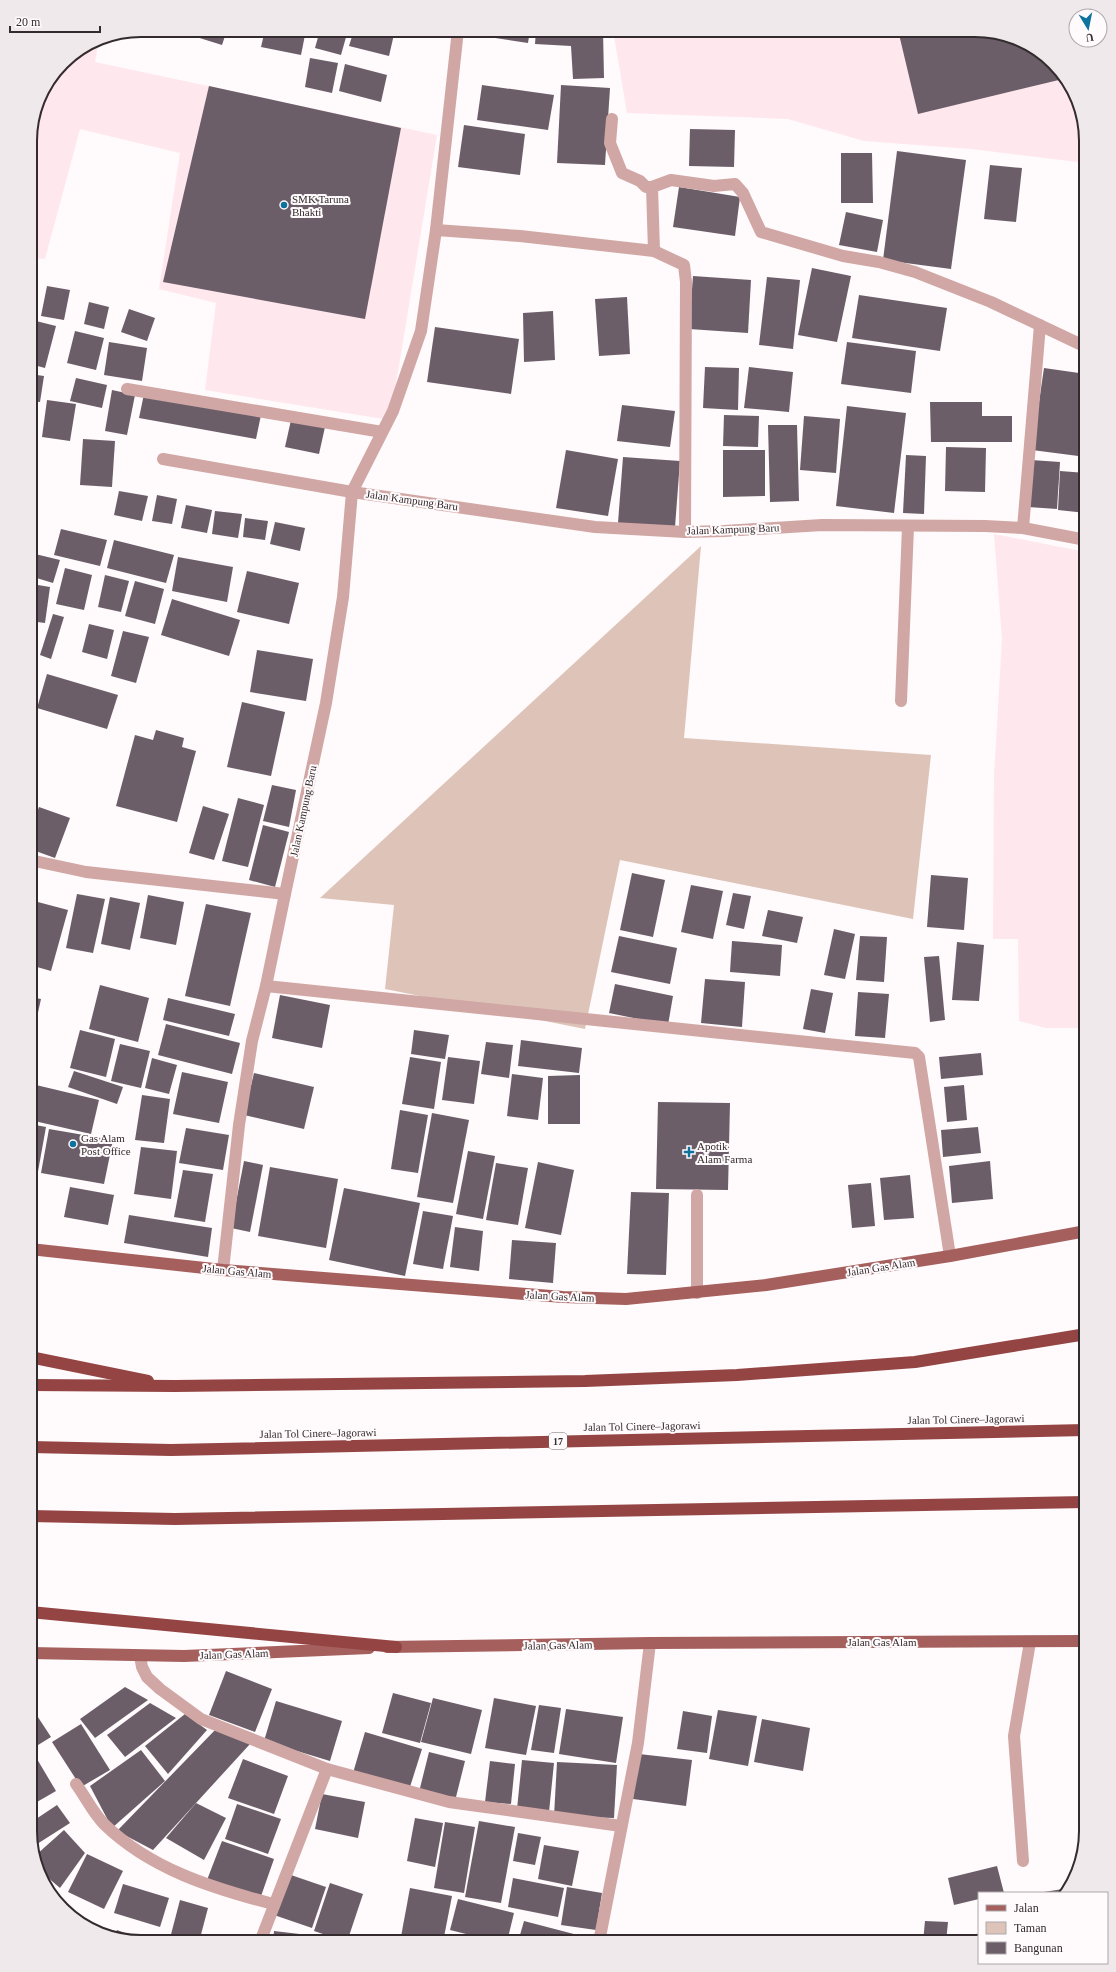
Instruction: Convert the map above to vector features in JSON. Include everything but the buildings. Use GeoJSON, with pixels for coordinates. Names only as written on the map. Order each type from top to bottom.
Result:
{"type":"FeatureCollection","features":[{"type":"Feature","properties":{"kind":"highway"},"geometry":{"type":"LineString","coordinates":[[37,1385],[175,1386],[585,1381],[737,1375],[915,1362],[1079,1335]]}},
{"type":"Feature","properties":{"kind":"highway"},"geometry":{"type":"LineString","coordinates":[[37,1358],[175,1386]]}},
{"type":"Feature","properties":{"kind":"highway","name":"Jalan Tol Cinere–Jagorawi"},"geometry":{"type":"LineString","coordinates":[[37,1447],[179,1449],[1079,1430]]}},
{"type":"Feature","properties":{"kind":"highway"},"geometry":{"type":"LineString","coordinates":[[37,1516],[182,1518],[1079,1502]]}},
{"type":"Feature","properties":{"kind":"highway"},"geometry":{"type":"LineString","coordinates":[[37,1613],[396,1647]]}},
{"type":"Feature","properties":{"kind":"main road","name":"Jalan Gas Alam"},"geometry":{"type":"LineString","coordinates":[[37,1250],[223,1270],[563,1297],[626,1299],[766,1285],[950,1256],[1079,1232]]}},
{"type":"Feature","properties":{"kind":"main road","name":"Jalan Gas Alam"},"geometry":{"type":"LineString","coordinates":[[37,1653],[140,1656],[396,1647],[650,1643],[1079,1641]]}},
{"type":"Feature","properties":{"kind":"street"},"geometry":{"type":"LineString","coordinates":[[163,459],[352,492],[393,411],[421,331],[436,230],[457,37]]}},
{"type":"Feature","properties":{"kind":"street"},"geometry":{"type":"LineString","coordinates":[[612,119],[610,143],[622,172],[640,181],[646,187],[652,187],[671,180],[714,186],[735,184],[743,193],[761,232],[843,256],[879,262],[915,272],[991,302],[1079,344]]}},
{"type":"Feature","properties":{"kind":"street"},"geometry":{"type":"LineString","coordinates":[[652,187],[654,251]]}},
{"type":"Feature","properties":{"kind":"street"},"geometry":{"type":"LineString","coordinates":[[436,230],[520,236],[654,251],[684,265],[686,282],[685,532]]}},
{"type":"Feature","properties":{"kind":"street"},"geometry":{"type":"LineString","coordinates":[[1023,528],[1040,325]]}},
{"type":"Feature","properties":{"kind":"street"},"geometry":{"type":"LineString","coordinates":[[127,389],[382,432]]}},
{"type":"Feature","properties":{"kind":"street","name":"Jalan Kampung Baru"},"geometry":{"type":"LineString","coordinates":[[223,1270],[239,1125],[252,1041],[266,986],[326,703],[342,597],[352,492],[595,527],[685,532],[822,525],[1023,528],[1079,539]]}},
{"type":"Feature","properties":{"kind":"street"},"geometry":{"type":"LineString","coordinates":[[901,701],[908,527]]}},
{"type":"Feature","properties":{"kind":"street"},"geometry":{"type":"LineString","coordinates":[[37,862],[86,872],[285,894]]}},
{"type":"Feature","properties":{"kind":"street"},"geometry":{"type":"LineString","coordinates":[[266,986],[915,1053],[919,1057],[950,1256]]}},
{"type":"Feature","properties":{"kind":"street"},"geometry":{"type":"LineString","coordinates":[[697,1195],[697,1293]]}},
{"type":"Feature","properties":{"kind":"street"},"geometry":{"type":"LineString","coordinates":[[1023,1861],[1014,1736],[1030,1642]]}},
{"type":"Feature","properties":{"kind":"street"},"geometry":{"type":"LineString","coordinates":[[599,1935],[638,1743],[650,1643]]}},
{"type":"Feature","properties":{"kind":"street"},"geometry":{"type":"LineString","coordinates":[[140,1656],[142,1667],[147,1677],[160,1689],[201,1719],[327,1769],[449,1802],[621,1826]]}},
{"type":"Feature","properties":{"kind":"street"},"geometry":{"type":"LineString","coordinates":[[262,1935],[273,1904],[327,1769]]}},
{"type":"Feature","properties":{"kind":"street"},"geometry":{"type":"LineString","coordinates":[[76,1784],[103,1823],[135,1850],[171,1869],[219,1890],[273,1904]]}},
{"type":"Feature","properties":{"kind":"shaded area"},"geometry":{"type":"Polygon","coordinates":[[[614,37],[982,37],[995,39],[1021,48],[1044,63],[1053,72],[1068,95],[1077,121],[1079,134],[1079,162],[971,149],[864,141],[788,119],[627,113],[614,37]]]}},
{"type":"Feature","properties":{"kind":"shaded area"},"geometry":{"type":"Polygon","coordinates":[[[98,47],[95,62],[437,135],[390,420],[205,390],[216,303],[159,289],[180,153],[80,129],[45,259],[37,258],[37,134],[41,114],[51,89],[63,72],[72,63],[98,47]]]}},
{"type":"Feature","properties":{"kind":"shaded area"},"geometry":{"type":"Polygon","coordinates":[[[994,534],[1079,551],[1079,1028],[1046,1028],[1019,1021],[1018,939],[993,939],[994,776],[1002,639],[994,534]]]}},
{"type":"Feature","properties":{"kind":"green space"},"geometry":{"type":"Polygon","coordinates":[[[701,546],[684,738],[931,755],[913,919],[620,860],[585,1029],[385,989],[394,905],[320,898],[701,546]]]}},
{"type":"Feature","properties":{"kind":"place","name":"SMK Taruna Bhakti"},"geometry":{"type":"Point","coordinates":[284,205]}},
{"type":"Feature","properties":{"kind":"place","name":"Gas Alam Post Office"},"geometry":{"type":"Point","coordinates":[73,1144]}},
{"type":"Feature","properties":{"kind":"place","name":"Apotik Alam Farma"},"geometry":{"type":"Point","coordinates":[689,1152]}}]}
